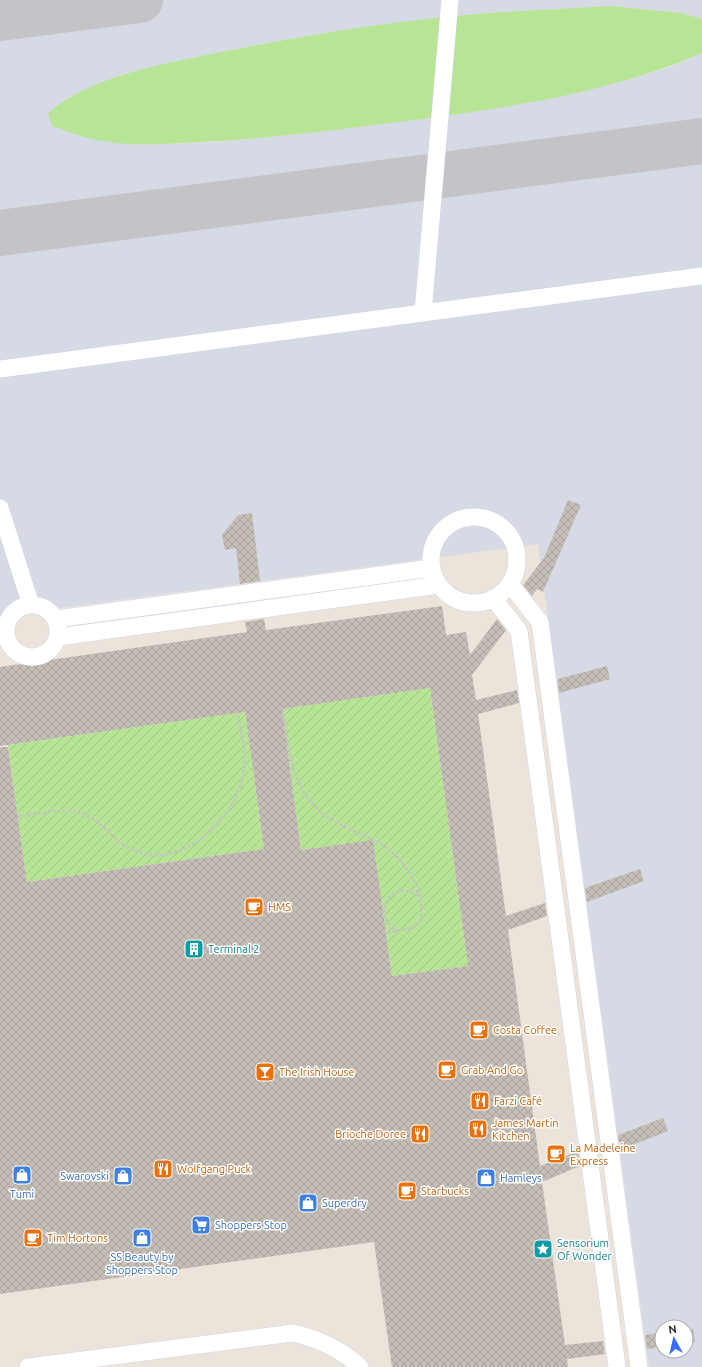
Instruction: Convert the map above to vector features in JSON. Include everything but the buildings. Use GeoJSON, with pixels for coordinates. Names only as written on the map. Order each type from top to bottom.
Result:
{"type":"FeatureCollection","features":[{"type":"Feature","properties":{"kind":"lane"},"geometry":{"type":"LineString","coordinates":[[423,313],[450,0]]}},
{"type":"Feature","properties":{"kind":"lane"},"geometry":{"type":"LineString","coordinates":[[0,369],[702,276]]}},
{"type":"Feature","properties":{"kind":"lane"},"geometry":{"type":"LineString","coordinates":[[0,508],[31,606]]}},
{"type":"Feature","properties":{"kind":"lane"},"geometry":{"type":"LineString","coordinates":[[478,517],[496,524],[504,530],[514,546],[516,566],[510,584],[493,598],[483,602],[463,601],[453,597],[439,586],[432,568],[431,552],[434,542],[440,533],[458,520],[478,517]]}},
{"type":"Feature","properties":{"kind":"lane"},"geometry":{"type":"LineString","coordinates":[[56,619],[432,568]]}},
{"type":"Feature","properties":{"kind":"lane"},"geometry":{"type":"LineString","coordinates":[[510,584],[540,622],[639,1367]]}},
{"type":"Feature","properties":{"kind":"lane"},"geometry":{"type":"LineString","coordinates":[[58,637],[439,586]]}},
{"type":"Feature","properties":{"kind":"lane"},"geometry":{"type":"LineString","coordinates":[[493,598],[519,631],[617,1367]]}},
{"type":"Feature","properties":{"kind":"lane"},"geometry":{"type":"LineString","coordinates":[[31,606],[45,608],[56,619],[58,628],[58,637],[51,650],[35,658],[18,654],[5,644],[7,639],[4,626],[13,614],[20,608],[31,606]]}},
{"type":"Feature","properties":{"kind":"lane"},"geometry":{"type":"LineString","coordinates":[[28,1367],[293,1333],[314,1338],[338,1349],[360,1367]]}},
{"type":"Feature","properties":{"kind":"path"},"geometry":{"type":"LineString","coordinates":[[283,709],[294,770],[302,790],[310,801],[330,820],[371,839],[394,854],[410,873],[421,897],[421,920],[413,928],[386,932]]}},
{"type":"Feature","properties":{"kind":"path"},"geometry":{"type":"LineString","coordinates":[[18,817],[60,809],[77,812],[94,818],[115,840],[127,848],[155,855],[174,854],[194,843],[217,824],[232,804],[238,792],[244,768],[243,741],[238,713]]}},
{"type":"Feature","properties":{"kind":"path"},"geometry":{"type":"LineString","coordinates":[[399,931],[394,929],[386,920],[384,911],[386,900],[390,895],[399,891],[411,891],[421,897]]}},
{"type":"Feature","properties":{"kind":"shaded area"},"geometry":{"type":"Polygon","coordinates":[[[0,0],[702,0],[702,19],[681,13],[610,6],[466,15],[357,28],[259,44],[187,59],[118,76],[86,90],[56,106],[143,145],[214,142],[363,126],[532,101],[605,86],[670,67],[702,53],[702,1367],[649,1367],[538,544],[0,616],[0,0]]]}},
{"type":"Feature","properties":{"kind":"green space"},"geometry":{"type":"Polygon","coordinates":[[[610,6],[681,13],[702,19],[702,53],[659,70],[614,83],[568,95],[522,104],[475,112],[259,138],[155,144],[119,143],[88,138],[52,126],[48,113],[84,90],[125,74],[169,63],[306,36],[433,18],[610,6]]]}},
{"type":"Feature","properties":{"kind":"green space"},"geometry":{"type":"Polygon","coordinates":[[[430,688],[468,966],[392,976],[373,841],[301,850],[282,709],[430,688]]]}},
{"type":"Feature","properties":{"kind":"green space"},"geometry":{"type":"Polygon","coordinates":[[[245,712],[264,849],[27,882],[8,745],[245,712]]]}},
{"type":"Feature","properties":{"kind":"taxiway"},"geometry":{"type":"LineString","coordinates":[[0,18],[140,0]]}},
{"type":"Feature","properties":{"kind":"taxiway"},"geometry":{"type":"LineString","coordinates":[[0,233],[702,141]]}},
{"type":"Feature","properties":{"kind":"place","name":"HMS"},"geometry":{"type":"Point","coordinates":[254,907]}},
{"type":"Feature","properties":{"kind":"place","name":"Terminal 2"},"geometry":{"type":"Point","coordinates":[194,949]}},
{"type":"Feature","properties":{"kind":"place","name":"Costa Coffee"},"geometry":{"type":"Point","coordinates":[479,1030]}},
{"type":"Feature","properties":{"kind":"place","name":"Grab And Go"},"geometry":{"type":"Point","coordinates":[447,1070]}},
{"type":"Feature","properties":{"kind":"place","name":"The Irish House"},"geometry":{"type":"Point","coordinates":[265,1072]}},
{"type":"Feature","properties":{"kind":"place","name":"Farzi Café"},"geometry":{"type":"Point","coordinates":[480,1101]}},
{"type":"Feature","properties":{"kind":"place","name":"James Martin Kitchen"},"geometry":{"type":"Point","coordinates":[478,1129]}},
{"type":"Feature","properties":{"kind":"place","name":"Brioche Doree"},"geometry":{"type":"Point","coordinates":[420,1134]}},
{"type":"Feature","properties":{"kind":"place","name":"La Madeleine Express"},"geometry":{"type":"Point","coordinates":[556,1154]}},
{"type":"Feature","properties":{"kind":"place","name":"Wolfgang Puck"},"geometry":{"type":"Point","coordinates":[163,1169]}},
{"type":"Feature","properties":{"kind":"place","name":"Tumi"},"geometry":{"type":"Point","coordinates":[22,1175]}},
{"type":"Feature","properties":{"kind":"place","name":"Swarovski"},"geometry":{"type":"Point","coordinates":[123,1176]}},
{"type":"Feature","properties":{"kind":"place","name":"Hamleys"},"geometry":{"type":"Point","coordinates":[486,1178]}},
{"type":"Feature","properties":{"kind":"place","name":"Starbucks"},"geometry":{"type":"Point","coordinates":[407,1191]}},
{"type":"Feature","properties":{"kind":"place","name":"Superdry"},"geometry":{"type":"Point","coordinates":[308,1203]}},
{"type":"Feature","properties":{"kind":"place","name":"Shoppers Stop"},"geometry":{"type":"Point","coordinates":[201,1225]}},
{"type":"Feature","properties":{"kind":"place","name":"Tim Hortons"},"geometry":{"type":"Point","coordinates":[33,1238]}},
{"type":"Feature","properties":{"kind":"place","name":"SS Beauty by Shoppers Stop"},"geometry":{"type":"Point","coordinates":[142,1238]}},
{"type":"Feature","properties":{"kind":"place","name":"Sensorium Of Wonder"},"geometry":{"type":"Point","coordinates":[543,1249]}}]}
